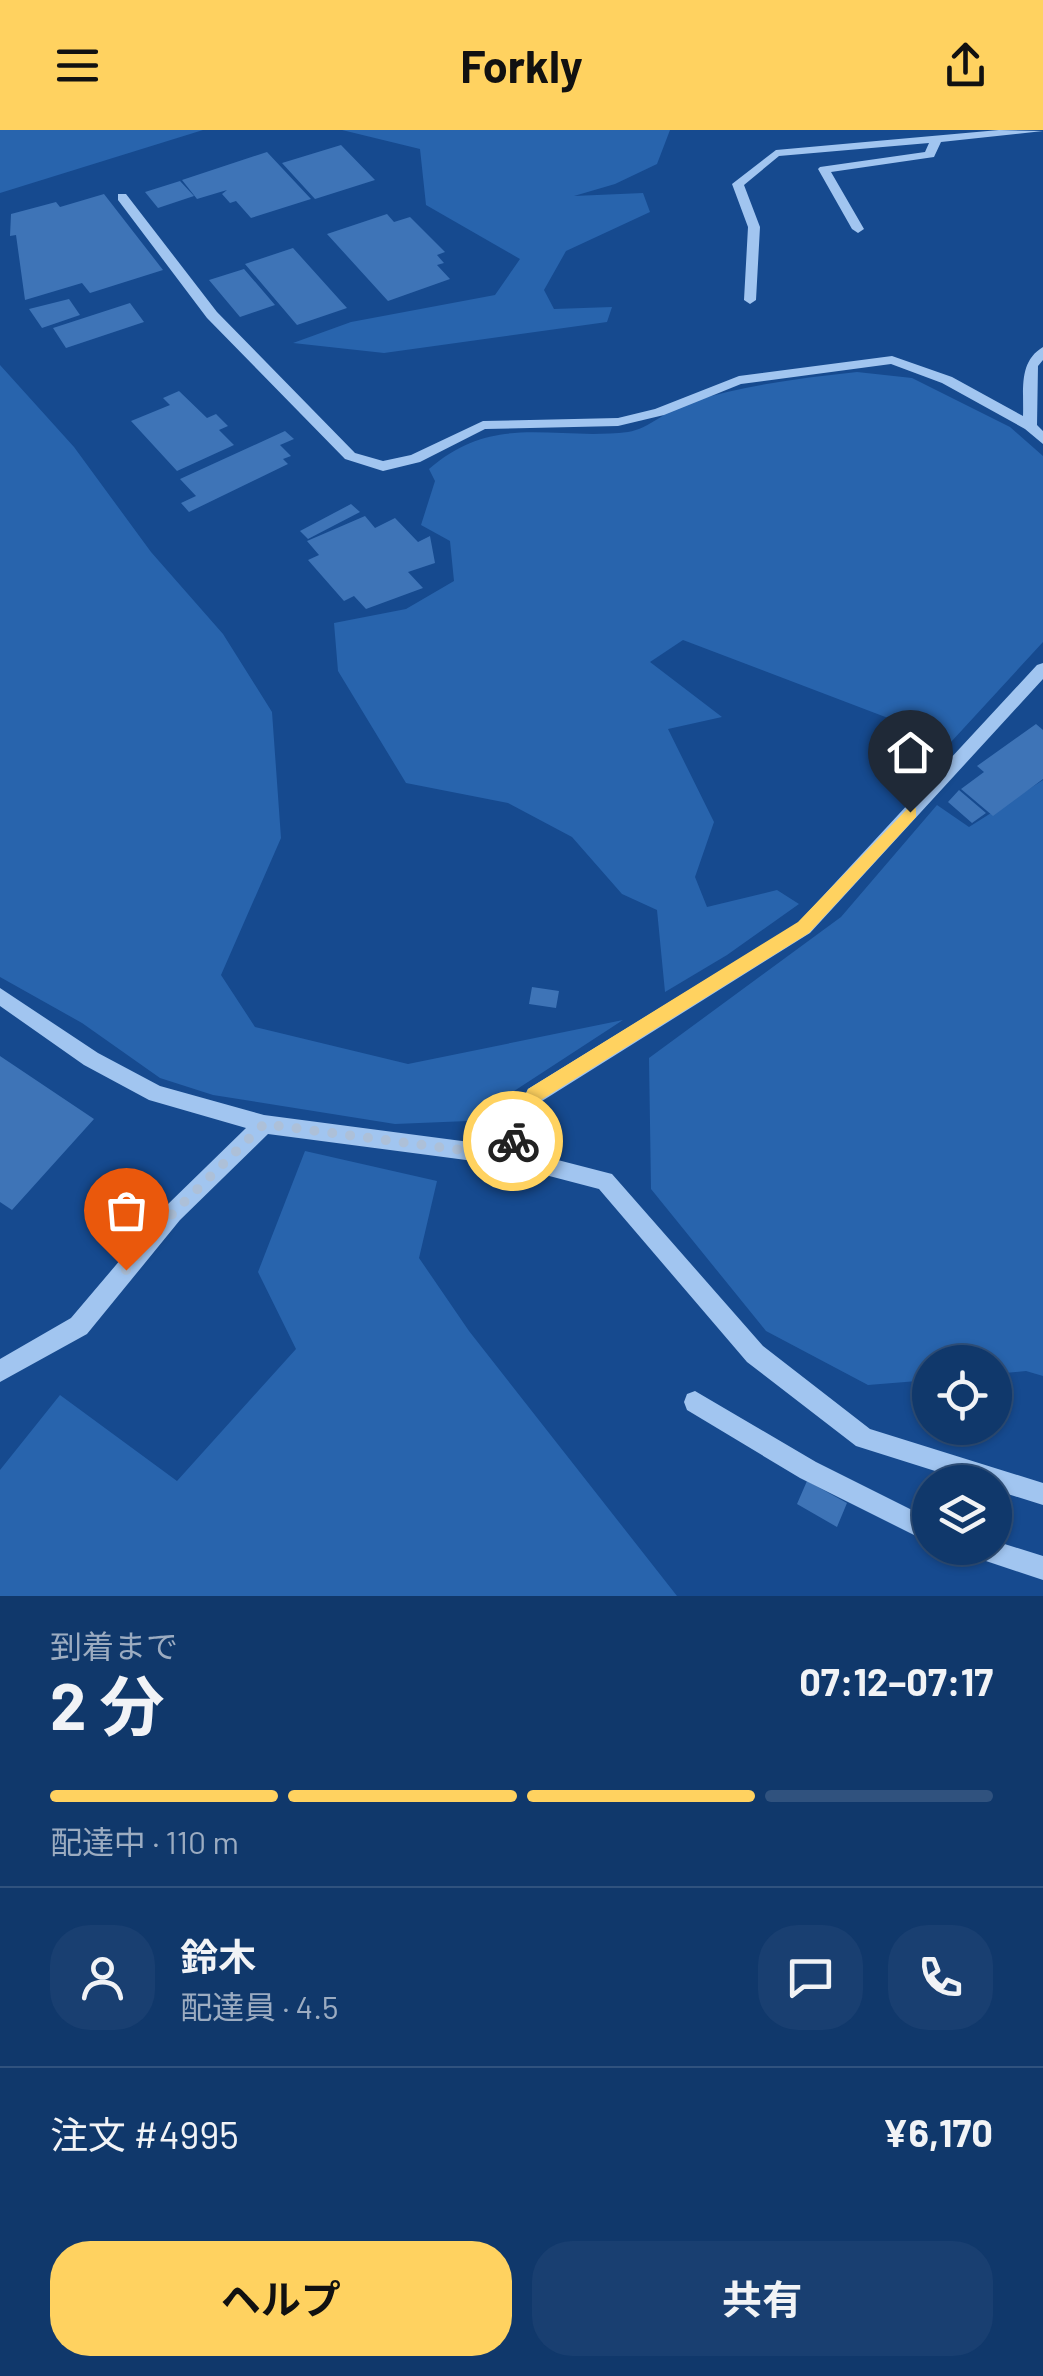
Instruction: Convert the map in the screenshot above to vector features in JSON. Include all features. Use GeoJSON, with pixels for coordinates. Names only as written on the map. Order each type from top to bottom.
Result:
{"type":"FeatureCollection","features":[{"type":"Feature","properties":{"kind":"street"},"geometry":{"type":"LineString","coordinates":[[750,300],[754,227],[738,184],[776,153],[1038,130]]}},
{"type":"Feature","properties":{"kind":"street"},"geometry":{"type":"LineString","coordinates":[[858,229],[824,169],[930,154],[936,140]]}},
{"type":"Feature","properties":{"kind":"street"},"geometry":{"type":"LineString","coordinates":[[122,196],[212,315],[350,456],[383,466],[415,460],[483,425],[618,422],[660,412],[739,380],[892,360],[947,380],[1030,426],[1043,439]]}},
{"type":"Feature","properties":{"kind":"street"},"geometry":{"type":"LineString","coordinates":[[1030,426],[1031,366],[1043,351]]}},
{"type":"Feature","properties":{"kind":"street"},"geometry":{"type":"LineString","coordinates":[[506,1156],[534,1094],[804,928],[1043,669]]}},
{"type":"Feature","properties":{"kind":"street"},"geometry":{"type":"LineString","coordinates":[[0,996],[91,1060],[156,1094],[264,1124],[506,1156],[605,1181],[755,1354],[864,1438],[1043,1494]]}},
{"type":"Feature","properties":{"kind":"street"},"geometry":{"type":"LineString","coordinates":[[0,1372],[79,1326],[173,1213],[264,1124]]}},
{"type":"Feature","properties":{"kind":"street"},"geometry":{"type":"LineString","coordinates":[[696,1402],[808,1470],[912,1522]]}},
{"type":"Feature","properties":{"kind":"street"},"geometry":{"type":"LineString","coordinates":[[1012,1558],[1043,1568]]}},
{"type":"Feature","properties":{"kind":"shaded area"},"geometry":{"type":"Polygon","coordinates":[[[0,130],[203,130],[0,193],[0,130]]]}},
{"type":"Feature","properties":{"kind":"shaded area"},"geometry":{"type":"Polygon","coordinates":[[[342,130],[670,130],[657,164],[615,184],[574,196],[643,193],[650,212],[566,251],[544,290],[554,309],[612,307],[607,322],[384,353],[293,343],[351,322],[495,295],[520,259],[426,205],[420,149],[342,130]]]}},
{"type":"Feature","properties":{"kind":"shaded area"},"geometry":{"type":"Polygon","coordinates":[[[0,365],[74,447],[151,552],[223,634],[272,712],[281,838],[221,975],[255,1027],[408,1064],[623,1020],[468,1121],[395,1124],[213,1095],[160,1078],[82,1023],[0,977],[0,365]]]}},
{"type":"Feature","properties":{"kind":"shaded area"},"geometry":{"type":"Polygon","coordinates":[[[857,372],[912,378],[1010,427],[1043,456],[1043,642],[951,742],[683,640],[650,662],[722,717],[668,729],[714,822],[695,877],[707,907],[777,890],[799,904],[727,955],[665,992],[657,910],[622,894],[572,837],[508,803],[406,783],[338,671],[334,623],[406,609],[454,581],[450,541],[421,525],[435,481],[429,469],[453,451],[477,440],[524,432],[628,432],[682,405],[711,396],[857,372]]]}},
{"type":"Feature","properties":{"kind":"shaded area"},"geometry":{"type":"Polygon","coordinates":[[[1043,780],[1043,1376],[1012,1372],[1012,1345],[912,1345],[912,1381],[868,1385],[766,1331],[651,1189],[649,1058],[841,917],[937,805],[969,827],[1043,780]]]}},
{"type":"Feature","properties":{"kind":"shaded area"},"geometry":{"type":"Polygon","coordinates":[[[305,1151],[437,1181],[419,1258],[469,1331],[677,1596],[0,1596],[0,1470],[60,1395],[177,1481],[296,1349],[258,1272],[305,1151]]]}},
{"type":"Feature","properties":{"kind":"building"},"geometry":{"type":"Polygon","coordinates":[[[341,145],[375,180],[315,199],[282,163],[341,145]]]}},
{"type":"Feature","properties":{"kind":"building"},"geometry":{"type":"Polygon","coordinates":[[[267,152],[311,199],[251,218],[236,201],[230,203],[222,194],[227,190],[197,199],[182,180],[267,152]]]}},
{"type":"Feature","properties":{"kind":"building"},"geometry":{"type":"Polygon","coordinates":[[[180,181],[194,196],[158,208],[145,192],[180,181]]]}},
{"type":"Feature","properties":{"kind":"building"},"geometry":{"type":"Polygon","coordinates":[[[104,194],[163,270],[90,293],[82,283],[25,300],[16,235],[10,236],[11,214],[56,202],[60,207],[104,194]]]}},
{"type":"Feature","properties":{"kind":"building"},"geometry":{"type":"Polygon","coordinates":[[[387,214],[394,222],[410,217],[445,252],[437,255],[444,263],[437,265],[450,279],[388,301],[327,234],[387,214]]]}},
{"type":"Feature","properties":{"kind":"building"},"geometry":{"type":"Polygon","coordinates":[[[293,248],[347,308],[297,325],[245,264],[293,248]]]}},
{"type":"Feature","properties":{"kind":"building"},"geometry":{"type":"Polygon","coordinates":[[[244,269],[275,305],[240,317],[209,280],[244,269]]]}},
{"type":"Feature","properties":{"kind":"building"},"geometry":{"type":"Polygon","coordinates":[[[69,299],[80,315],[42,328],[29,309],[69,299]]]}},
{"type":"Feature","properties":{"kind":"building"},"geometry":{"type":"Polygon","coordinates":[[[130,303],[144,322],[66,348],[53,328],[130,303]]]}},
{"type":"Feature","properties":{"kind":"building"},"geometry":{"type":"Polygon","coordinates":[[[179,391],[207,418],[216,414],[228,426],[219,430],[234,445],[177,471],[131,421],[170,405],[163,398],[179,391]]]}},
{"type":"Feature","properties":{"kind":"building"},"geometry":{"type":"Polygon","coordinates":[[[285,431],[294,439],[280,445],[291,456],[283,459],[288,464],[189,512],[181,503],[196,496],[180,479],[285,431]]]}},
{"type":"Feature","properties":{"kind":"building"},"geometry":{"type":"Polygon","coordinates":[[[351,504],[360,512],[308,539],[300,531],[351,504]]]}},
{"type":"Feature","properties":{"kind":"building"},"geometry":{"type":"Polygon","coordinates":[[[365,516],[375,528],[395,518],[418,542],[430,536],[435,563],[408,572],[423,588],[366,609],[354,596],[344,601],[308,560],[319,555],[307,541],[365,516]]]}},
{"type":"Feature","properties":{"kind":"building"},"geometry":{"type":"Polygon","coordinates":[[[1036,724],[1043,730],[1043,779],[993,816],[961,789],[984,772],[977,766],[1036,724]]]}},
{"type":"Feature","properties":{"kind":"building"},"geometry":{"type":"Polygon","coordinates":[[[959,790],[986,813],[972,823],[948,802],[959,790]]]}},
{"type":"Feature","properties":{"kind":"building"},"geometry":{"type":"Polygon","coordinates":[[[532,987],[559,991],[556,1008],[529,1004],[532,987]]]}},
{"type":"Feature","properties":{"kind":"building"},"geometry":{"type":"Polygon","coordinates":[[[0,1056],[94,1119],[12,1210],[0,1202],[0,1056]]]}},
{"type":"Feature","properties":{"kind":"building"},"geometry":{"type":"Polygon","coordinates":[[[807,1481],[847,1503],[837,1527],[797,1504],[807,1481]]]}},
{"type":"Feature","properties":{"kind":"way so far"},"geometry":{"type":"LineString","coordinates":[[126,1270],[173,1213],[230,1162],[264,1124],[506,1156],[513,1141]]}},
{"type":"Feature","properties":{"kind":"route"},"geometry":{"type":"LineString","coordinates":[[513,1141],[534,1094],[804,928],[910,812]]}}]}
